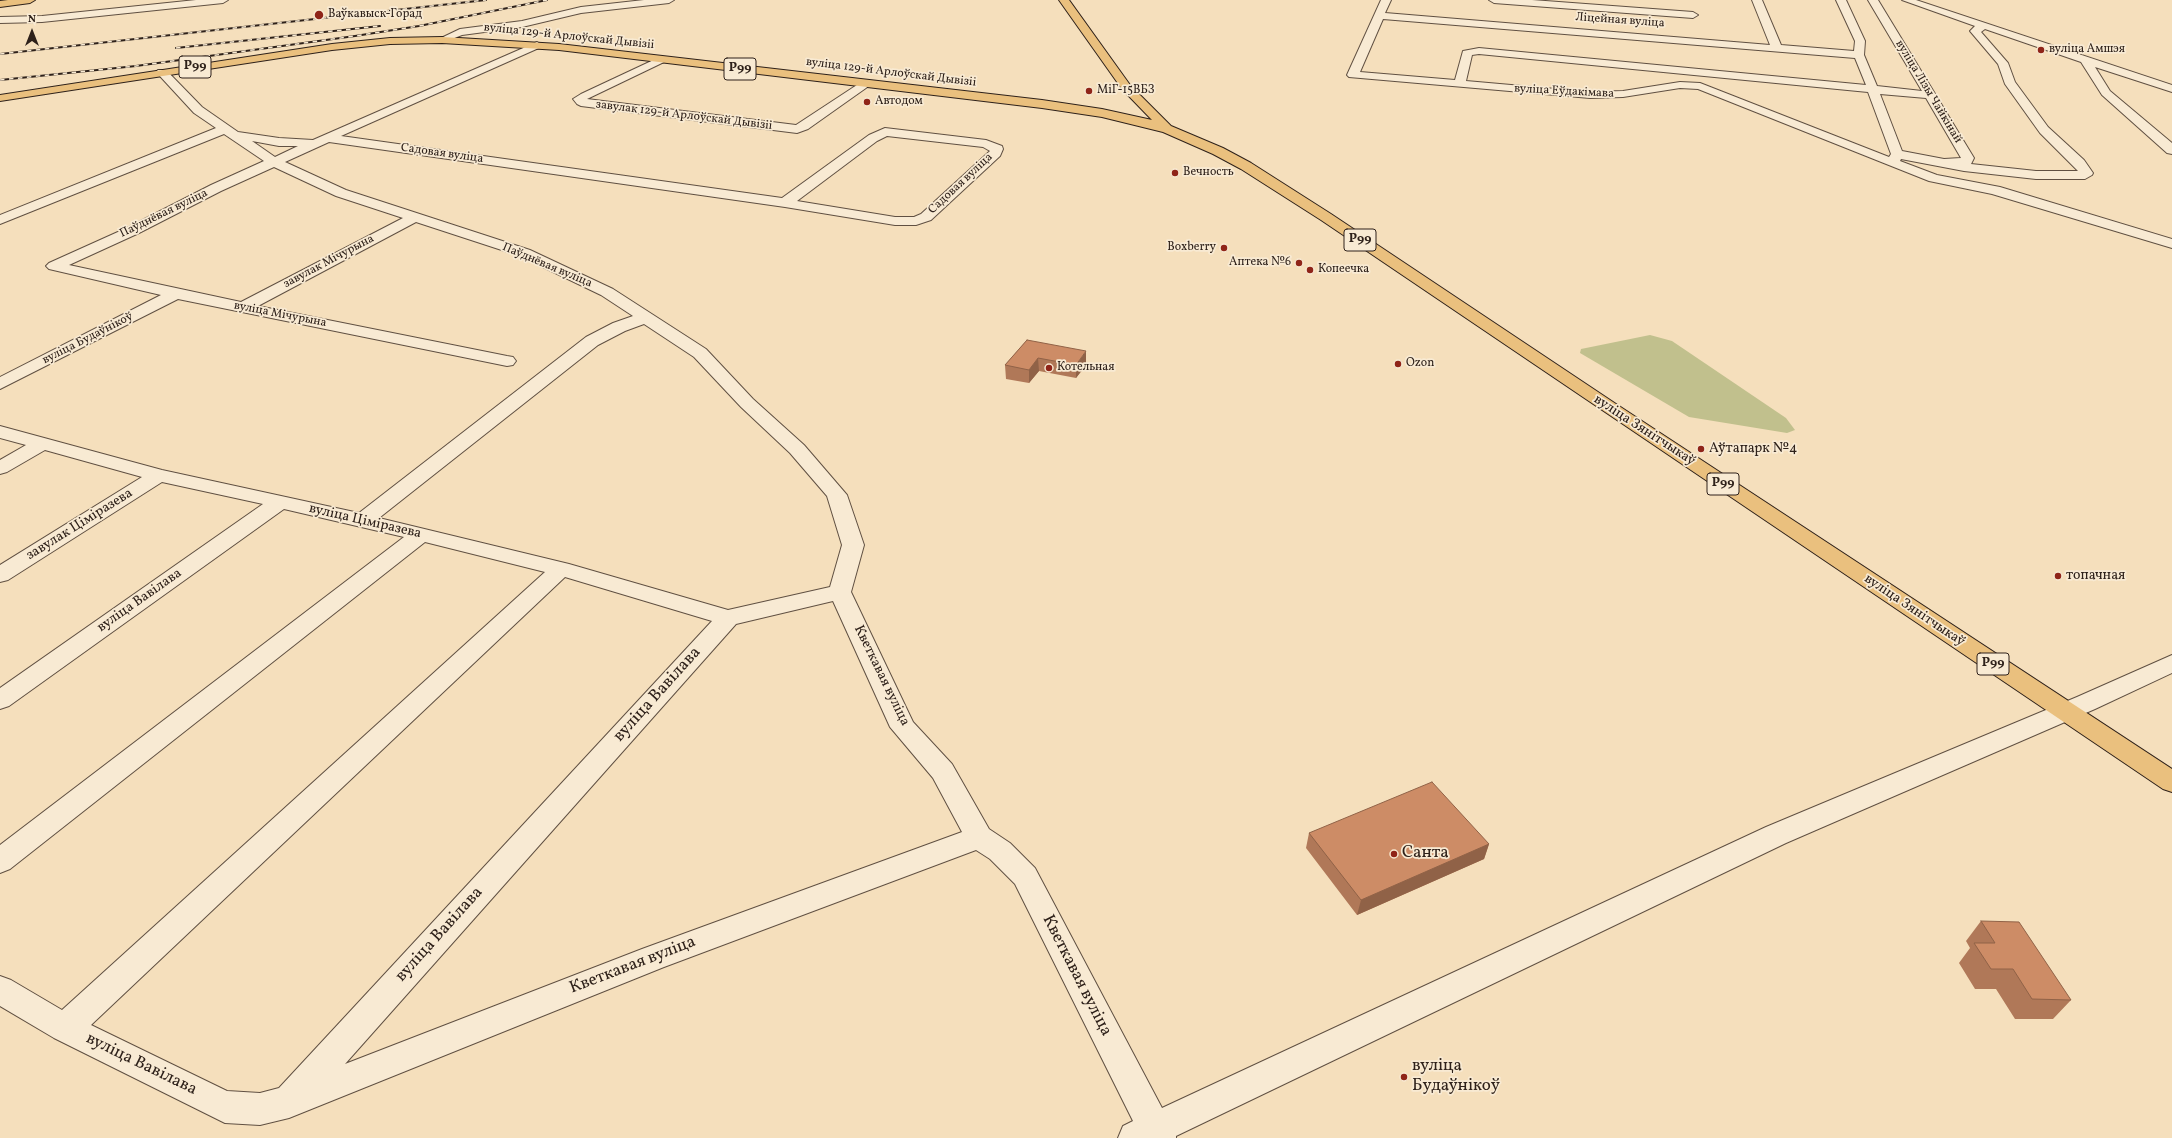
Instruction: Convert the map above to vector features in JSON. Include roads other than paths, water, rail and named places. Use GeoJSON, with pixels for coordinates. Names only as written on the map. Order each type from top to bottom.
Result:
{"type":"FeatureCollection","features":[{"type":"Feature","properties":{"kind":"main road"},"geometry":{"type":"LineString","coordinates":[[0,4],[30,0]]}},
{"type":"Feature","properties":{"kind":"main road"},"geometry":{"type":"LineString","coordinates":[[1064,0],[1132,94],[1167,129]]}},
{"type":"Feature","properties":{"kind":"main road","name":"вуліца 129-й Арлоўскай Дывізіі"},"geometry":{"type":"LineString","coordinates":[[0,98],[332,47],[390,42],[442,40],[537,45],[1088,110]]}},
{"type":"Feature","properties":{"kind":"main road"},"geometry":{"type":"LineString","coordinates":[[1124,112],[1130,103],[1132,94]]}},
{"type":"Feature","properties":{"kind":"main road","name":"вуліца Зянітчыкаў"},"geometry":{"type":"LineString","coordinates":[[1088,110],[1141,114],[1148,110]]}},
{"type":"Feature","properties":{"kind":"main road","name":"вуліца Зянітчыкаў"},"geometry":{"type":"LineString","coordinates":[[1124,112],[1206,145],[1246,166],[1326,217],[2065,712],[2172,782]]}},
{"type":"Feature","properties":{"kind":"street"},"geometry":{"type":"LineString","coordinates":[[0,20],[42,19],[224,0]]}},
{"type":"Feature","properties":{"kind":"street"},"geometry":{"type":"LineString","coordinates":[[442,40],[460,32],[522,24],[580,10],[668,0]]}},
{"type":"Feature","properties":{"kind":"street"},"geometry":{"type":"LineString","coordinates":[[1380,16],[1386,0]]}},
{"type":"Feature","properties":{"kind":"street"},"geometry":{"type":"LineString","coordinates":[[1494,0],[1693,15]]}},
{"type":"Feature","properties":{"kind":"street"},"geometry":{"type":"LineString","coordinates":[[1756,0],[1764,14],[1776,48]]}},
{"type":"Feature","properties":{"kind":"street"},"geometry":{"type":"LineString","coordinates":[[1841,0],[1860,40],[1859,55],[1873,88],[1895,159],[1934,178],[1995,190],[2172,244]]}},
{"type":"Feature","properties":{"kind":"street","name":"вуліца Лізы Чайкінай"},"geometry":{"type":"LineString","coordinates":[[1873,0],[1968,158],[1967,161],[1958,163],[1941,162]]}},
{"type":"Feature","properties":{"kind":"street"},"geometry":{"type":"LineString","coordinates":[[1907,0],[2172,89]]}},
{"type":"Feature","properties":{"kind":"street"},"geometry":{"type":"LineString","coordinates":[[1698,5],[1693,15],[1713,73]]}},
{"type":"Feature","properties":{"kind":"street","name":"Ліцейная вуліца"},"geometry":{"type":"LineString","coordinates":[[1380,16],[1700,34],[1776,48],[1859,55]]}},
{"type":"Feature","properties":{"kind":"street","name":"вуліца Еўдакімава"},"geometry":{"type":"LineString","coordinates":[[1380,16],[1354,76],[1610,96],[1680,85],[1700,86],[1895,159]]}},
{"type":"Feature","properties":{"kind":"street"},"geometry":{"type":"LineString","coordinates":[[1895,159],[1941,162],[2000,172],[2079,176],[2086,173],[2079,163],[2044,130],[2009,82],[2002,62],[1975,30],[1983,26]]}},
{"type":"Feature","properties":{"kind":"street"},"geometry":{"type":"LineString","coordinates":[[274,162],[313,143],[537,45]]}},
{"type":"Feature","properties":{"kind":"street"},"geometry":{"type":"LineString","coordinates":[[1460,84],[1467,53],[1496,52],[1873,88],[1930,95]]}},
{"type":"Feature","properties":{"kind":"street","name":"завулак 129-й Арлоўскай Дывізіі"},"geometry":{"type":"LineString","coordinates":[[660,60],[579,99],[581,102],[797,129],[804,126],[867,83]]}},
{"type":"Feature","properties":{"kind":"street"},"geometry":{"type":"LineString","coordinates":[[2086,61],[2106,93],[2172,150]]}},
{"type":"Feature","properties":{"kind":"street","name":"Паўднёвая вуліца"},"geometry":{"type":"LineString","coordinates":[[162,72],[198,110],[228,132],[274,162],[341,193],[525,253],[607,292],[644,318],[700,353],[747,403],[797,448],[837,495],[853,545],[840,592]]}},
{"type":"Feature","properties":{"kind":"street"},"geometry":{"type":"LineString","coordinates":[[0,220],[228,132],[279,142],[313,143]]}},
{"type":"Feature","properties":{"kind":"street","name":"Садовая вуліца"},"geometry":{"type":"LineString","coordinates":[[327,138],[785,203],[894,221],[916,221],[926,216],[995,153],[997,149],[986,144],[904,133],[885,132],[873,138],[785,203]]}},
{"type":"Feature","properties":{"kind":"street","name":"Паўднёвая вуліца"},"geometry":{"type":"LineString","coordinates":[[54,266],[274,162]]}},
{"type":"Feature","properties":{"kind":"street","name":"завулак Мічурына"},"geometry":{"type":"LineString","coordinates":[[244,307],[415,217]]}},
{"type":"Feature","properties":{"kind":"street","name":"вуліца Мічурына"},"geometry":{"type":"LineString","coordinates":[[54,266],[176,294],[507,361]]}},
{"type":"Feature","properties":{"kind":"street","name":"вуліца Будаўнікоў"},"geometry":{"type":"LineString","coordinates":[[0,384],[176,294]]}},
{"type":"Feature","properties":{"kind":"street"},"geometry":{"type":"LineString","coordinates":[[363,520],[592,341],[619,327],[644,318]]}},
{"type":"Feature","properties":{"kind":"street","name":"вуліца Ціміразева"},"geometry":{"type":"LineString","coordinates":[[0,432],[159,475],[363,520],[561,570],[728,618]]}},
{"type":"Feature","properties":{"kind":"street"},"geometry":{"type":"LineString","coordinates":[[0,468],[43,443]]}},
{"type":"Feature","properties":{"kind":"street","name":"завулак Ціміразева"},"geometry":{"type":"LineString","coordinates":[[0,575],[159,475]]}},
{"type":"Feature","properties":{"kind":"street","name":"вуліца Вавілава"},"geometry":{"type":"LineString","coordinates":[[0,700],[280,502]]}},
{"type":"Feature","properties":{"kind":"street"},"geometry":{"type":"LineString","coordinates":[[0,862],[420,535]]}},
{"type":"Feature","properties":{"kind":"street"},"geometry":{"type":"LineString","coordinates":[[65,1028],[561,570]]}},
{"type":"Feature","properties":{"kind":"street"},"geometry":{"type":"LineString","coordinates":[[728,618],[840,592]]}},
{"type":"Feature","properties":{"kind":"street","name":"Кветкавая вуліца"},"geometry":{"type":"LineString","coordinates":[[840,592],[903,727],[943,771],[979,837],[1000,851],[1025,876],[1150,1135]]}},
{"type":"Feature","properties":{"kind":"street","name":"вуліца Вавілава"},"geometry":{"type":"LineString","coordinates":[[0,990],[65,1028],[226,1107],[260,1109],[289,1102],[728,618]]}},
{"type":"Feature","properties":{"kind":"street"},"geometry":{"type":"LineString","coordinates":[[1150,1135],[1776,835],[2065,712],[2172,663]]}},
{"type":"Feature","properties":{"kind":"street","name":"Кветкавая вуліца"},"geometry":{"type":"LineString","coordinates":[[289,1102],[653,958],[979,837]]}},
{"type":"Feature","properties":{"kind":"railway"},"geometry":{"type":"LineString","coordinates":[[0,54],[486,0]]}},
{"type":"Feature","properties":{"kind":"railway"},"geometry":{"type":"LineString","coordinates":[[0,80],[136,66],[355,36],[419,26],[547,0]]}},
{"type":"Feature","properties":{"kind":"railway"},"geometry":{"type":"LineString","coordinates":[[176,48],[380,26]]}},
{"type":"Feature","properties":{"kind":"place","name":"Ваўкавыск-Горад"},"geometry":{"type":"Point","coordinates":[319,15]}},
{"type":"Feature","properties":{"kind":"place","name":"вуліца Амшэя"},"geometry":{"type":"Point","coordinates":[2041,50]}},
{"type":"Feature","properties":{"kind":"place","name":"МіГ-15ВБЗ"},"geometry":{"type":"Point","coordinates":[1089,91]}},
{"type":"Feature","properties":{"kind":"place","name":"Автодом"},"geometry":{"type":"Point","coordinates":[867,102]}},
{"type":"Feature","properties":{"kind":"place","name":"Вечность"},"geometry":{"type":"Point","coordinates":[1175,173]}},
{"type":"Feature","properties":{"kind":"place","name":"Boxberry"},"geometry":{"type":"Point","coordinates":[1224,248]}},
{"type":"Feature","properties":{"kind":"place","name":"Аптека №6"},"geometry":{"type":"Point","coordinates":[1299,263]}},
{"type":"Feature","properties":{"kind":"place","name":"Копеечка"},"geometry":{"type":"Point","coordinates":[1310,270]}},
{"type":"Feature","properties":{"kind":"place","name":"Ozon"},"geometry":{"type":"Point","coordinates":[1398,364]}},
{"type":"Feature","properties":{"kind":"place","name":"Котельная"},"geometry":{"type":"Point","coordinates":[1049,368]}},
{"type":"Feature","properties":{"kind":"place","name":"Аўтапарк №4"},"geometry":{"type":"Point","coordinates":[1701,449]}},
{"type":"Feature","properties":{"kind":"place","name":"топачная"},"geometry":{"type":"Point","coordinates":[2058,576]}},
{"type":"Feature","properties":{"kind":"place","name":"Санта"},"geometry":{"type":"Point","coordinates":[1394,854]}},
{"type":"Feature","properties":{"kind":"place","name":"вуліца Будаўнікоў"},"geometry":{"type":"Point","coordinates":[1404,1077]}}]}
